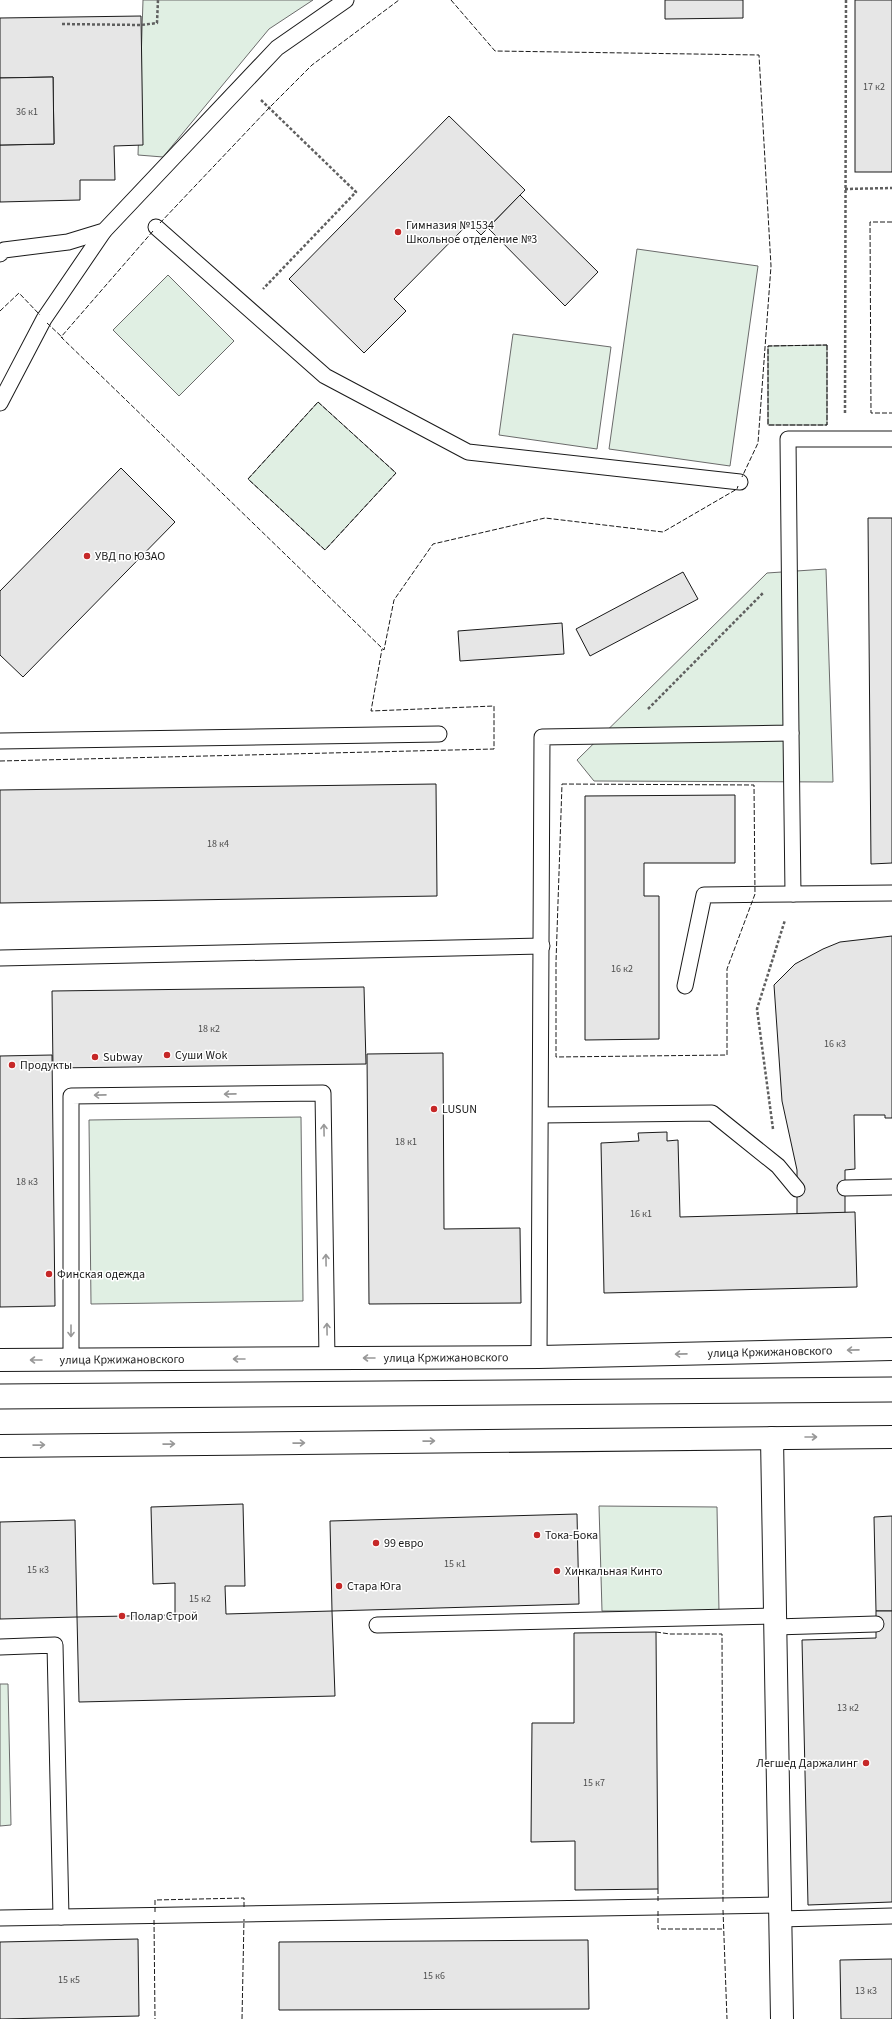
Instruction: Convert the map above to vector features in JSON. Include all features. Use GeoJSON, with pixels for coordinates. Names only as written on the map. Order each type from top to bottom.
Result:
{"type":"FeatureCollection","features":[{"type":"Feature","properties":{"kind":"street","name":"улица Кржижановского"},"geometry":{"type":"LineString","coordinates":[[0,1360],[539,1357],[892,1349]]}},
{"type":"Feature","properties":{"kind":"street"},"geometry":{"type":"LineString","coordinates":[[0,1446],[892,1437]]}},
{"type":"Feature","properties":{"kind":"street"},"geometry":{"type":"LineString","coordinates":[[772,1438],[782,2019]]}},
{"type":"Feature","properties":{"kind":"lane"},"geometry":{"type":"LineString","coordinates":[[0,403],[44,319],[104,231],[277,48],[346,0]]}},
{"type":"Feature","properties":{"kind":"lane"},"geometry":{"type":"LineString","coordinates":[[156,227],[325,376],[468,452],[740,482]]}},
{"type":"Feature","properties":{"kind":"lane"},"geometry":{"type":"LineString","coordinates":[[0,254],[4,250],[68,242],[104,231]]}},
{"type":"Feature","properties":{"kind":"lane"},"geometry":{"type":"LineString","coordinates":[[793,894],[788,438],[892,440]]}},
{"type":"Feature","properties":{"kind":"lane"},"geometry":{"type":"LineString","coordinates":[[539,1357],[542,738],[791,733]]}},
{"type":"Feature","properties":{"kind":"lane"},"geometry":{"type":"LineString","coordinates":[[0,741],[439,734]]}},
{"type":"Feature","properties":{"kind":"lane"},"geometry":{"type":"LineString","coordinates":[[685,986],[704,895],[892,893]]}},
{"type":"Feature","properties":{"kind":"lane"},"geometry":{"type":"LineString","coordinates":[[0,958],[542,946]]}},
{"type":"Feature","properties":{"kind":"lane"},"geometry":{"type":"LineString","coordinates":[[71,1360],[71,1096],[323,1093],[327,1358]]}},
{"type":"Feature","properties":{"kind":"lane"},"geometry":{"type":"LineString","coordinates":[[541,1116],[712,1112],[778,1166],[797,1189]]}},
{"type":"Feature","properties":{"kind":"lane"},"geometry":{"type":"LineString","coordinates":[[845,1188],[892,1187]]}},
{"type":"Feature","properties":{"kind":"lane"},"geometry":{"type":"LineString","coordinates":[[377,1625],[775,1621],[876,1624]]}},
{"type":"Feature","properties":{"kind":"lane"},"geometry":{"type":"LineString","coordinates":[[0,1647],[55,1645],[62,1917]]}},
{"type":"Feature","properties":{"kind":"lane"},"geometry":{"type":"LineString","coordinates":[[0,1918],[780,1912],[892,1916]]}},
{"type":"Feature","properties":{"kind":"path"},"geometry":{"type":"LineString","coordinates":[[62,24],[141,25],[157,23],[158,0]]}},
{"type":"Feature","properties":{"kind":"path"},"geometry":{"type":"LineString","coordinates":[[845,440],[846,0]]}},
{"type":"Feature","properties":{"kind":"path"},"geometry":{"type":"LineString","coordinates":[[243,83],[356,192],[247,306]]}},
{"type":"Feature","properties":{"kind":"path"},"geometry":{"type":"LineString","coordinates":[[845,188],[892,188]]}},
{"type":"Feature","properties":{"kind":"path"},"geometry":{"type":"LineString","coordinates":[[622,736],[789,566]]}},
{"type":"Feature","properties":{"kind":"path"},"geometry":{"type":"LineString","coordinates":[[778,1166],[757,1009],[793,894]]}},
{"type":"Feature","properties":{"kind":"green space"},"geometry":{"type":"Polygon","coordinates":[[[143,0],[313,0],[269,29],[163,157],[138,155],[143,0]]]}},
{"type":"Feature","properties":{"kind":"green space"},"geometry":{"type":"Polygon","coordinates":[[[637,249],[758,266],[730,466],[609,449],[637,249]]]}},
{"type":"Feature","properties":{"kind":"green space"},"geometry":{"type":"Polygon","coordinates":[[[168,275],[234,341],[179,396],[113,330],[168,275]]]}},
{"type":"Feature","properties":{"kind":"green space"},"geometry":{"type":"Polygon","coordinates":[[[513,334],[611,347],[597,449],[499,435],[513,334]]]}},
{"type":"Feature","properties":{"kind":"green space"},"geometry":{"type":"Polygon","coordinates":[[[827,345],[827,425],[768,425],[768,346],[827,345]]]}},
{"type":"Feature","properties":{"kind":"green space"},"geometry":{"type":"Polygon","coordinates":[[[318,402],[396,473],[325,550],[248,479],[318,402]]]}},
{"type":"Feature","properties":{"kind":"green space"},"geometry":{"type":"Polygon","coordinates":[[[826,569],[833,782],[594,781],[577,760],[767,573],[826,569]]]}},
{"type":"Feature","properties":{"kind":"green space"},"geometry":{"type":"Polygon","coordinates":[[[301,1117],[303,1301],[91,1304],[89,1120],[301,1117]]]}},
{"type":"Feature","properties":{"kind":"green space"},"geometry":{"type":"Polygon","coordinates":[[[599,1506],[717,1507],[719,1611],[602,1611],[599,1506]]]}},
{"type":"Feature","properties":{"kind":"green space"},"geometry":{"type":"Polygon","coordinates":[[[0,1684],[8,1684],[11,1825],[0,1826],[0,1684]]]}},
{"type":"Feature","properties":{"kind":"building"},"geometry":{"type":"Polygon","coordinates":[[[665,0],[743,0],[743,18],[665,19],[665,0]]]}},
{"type":"Feature","properties":{"kind":"building"},"geometry":{"type":"Polygon","coordinates":[[[855,0],[892,0],[892,172],[855,172],[855,0]]]}},
{"type":"Feature","properties":{"kind":"building"},"geometry":{"type":"Polygon","coordinates":[[[141,16],[143,145],[114,146],[115,180],[80,180],[80,200],[0,202],[0,145],[54,144],[53,77],[0,78],[0,18],[141,16]]]}},
{"type":"Feature","properties":{"kind":"building"},"geometry":{"type":"Polygon","coordinates":[[[53,77],[54,144],[0,145],[0,78],[53,77]]]}},
{"type":"Feature","properties":{"kind":"building","name":"Гимназия №1534 Школьное отделение №3"},"geometry":{"type":"Polygon","coordinates":[[[449,116],[525,190],[481,235],[469,223],[394,299],[406,311],[364,353],[289,279],[449,116]]]}},
{"type":"Feature","properties":{"kind":"building"},"geometry":{"type":"Polygon","coordinates":[[[520,195],[598,272],[565,306],[488,228],[520,195]]]}},
{"type":"Feature","properties":{"kind":"building","name":"УВД по ЮЗАО"},"geometry":{"type":"Polygon","coordinates":[[[121,468],[175,522],[23,677],[0,655],[0,591],[121,468]]]}},
{"type":"Feature","properties":{"kind":"building"},"geometry":{"type":"Polygon","coordinates":[[[868,518],[892,518],[892,863],[871,864],[868,518]]]}},
{"type":"Feature","properties":{"kind":"building"},"geometry":{"type":"Polygon","coordinates":[[[683,572],[698,599],[590,656],[576,629],[683,572]]]}},
{"type":"Feature","properties":{"kind":"building"},"geometry":{"type":"Polygon","coordinates":[[[562,623],[564,654],[460,661],[458,631],[562,623]]]}},
{"type":"Feature","properties":{"kind":"building"},"geometry":{"type":"Polygon","coordinates":[[[436,784],[437,896],[0,903],[0,790],[436,784]]]}},
{"type":"Feature","properties":{"kind":"building"},"geometry":{"type":"Polygon","coordinates":[[[735,795],[735,863],[644,863],[644,896],[659,896],[659,1039],[585,1040],[585,796],[735,795]]]}},
{"type":"Feature","properties":{"kind":"building"},"geometry":{"type":"Polygon","coordinates":[[[892,936],[892,1118],[885,1118],[885,1115],[854,1115],[855,1169],[845,1170],[845,1213],[797,1214],[797,1170],[782,1101],[774,985],[795,964],[823,949],[840,942],[892,936]]]}},
{"type":"Feature","properties":{"kind":"building"},"geometry":{"type":"Polygon","coordinates":[[[364,987],[366,1064],[53,1068],[52,991],[364,987]]]}},
{"type":"Feature","properties":{"kind":"building"},"geometry":{"type":"Polygon","coordinates":[[[443,1053],[444,1229],[520,1228],[521,1303],[369,1304],[367,1054],[443,1053]]]}},
{"type":"Feature","properties":{"kind":"building"},"geometry":{"type":"Polygon","coordinates":[[[52,1055],[55,1306],[0,1307],[0,1056],[52,1055]]]}},
{"type":"Feature","properties":{"kind":"building"},"geometry":{"type":"Polygon","coordinates":[[[667,1132],[667,1141],[678,1140],[680,1217],[855,1212],[857,1287],[604,1293],[601,1143],[639,1141],[638,1133],[667,1132]]]}},
{"type":"Feature","properties":{"kind":"building"},"geometry":{"type":"Polygon","coordinates":[[[243,1504],[245,1586],[225,1586],[226,1614],[332,1611],[335,1696],[79,1702],[77,1617],[175,1615],[175,1583],[153,1584],[151,1507],[243,1504]]]}},
{"type":"Feature","properties":{"kind":"building"},"geometry":{"type":"Polygon","coordinates":[[[577,1514],[579,1604],[332,1611],[330,1521],[577,1514]]]}},
{"type":"Feature","properties":{"kind":"building"},"geometry":{"type":"Polygon","coordinates":[[[892,1516],[892,1611],[876,1611],[874,1517],[892,1516]]]}},
{"type":"Feature","properties":{"kind":"building"},"geometry":{"type":"Polygon","coordinates":[[[75,1520],[77,1617],[0,1619],[0,1522],[75,1520]]]}},
{"type":"Feature","properties":{"kind":"building"},"geometry":{"type":"Polygon","coordinates":[[[876,1611],[892,1611],[892,1902],[808,1905],[802,1640],[876,1638],[876,1611]]]}},
{"type":"Feature","properties":{"kind":"building"},"geometry":{"type":"Polygon","coordinates":[[[656,1632],[658,1889],[575,1890],[575,1841],[531,1842],[532,1723],[574,1723],[574,1633],[656,1632]]]}},
{"type":"Feature","properties":{"kind":"building"},"geometry":{"type":"Polygon","coordinates":[[[138,1939],[139,2016],[0,2019],[0,1942],[138,1939]]]}},
{"type":"Feature","properties":{"kind":"building"},"geometry":{"type":"Polygon","coordinates":[[[588,1940],[589,2009],[279,2010],[279,1942],[588,1940]]]}},
{"type":"Feature","properties":{"kind":"building"},"geometry":{"type":"Polygon","coordinates":[[[892,1959],[892,2019],[841,2019],[840,1960],[892,1959]]]}},
{"type":"Feature","properties":{"kind":"tram line"},"geometry":{"type":"LineString","coordinates":[[0,1384],[892,1377]]}},
{"type":"Feature","properties":{"kind":"tram line"},"geometry":{"type":"LineString","coordinates":[[0,1409],[892,1402]]}},
{"type":"Feature","properties":{"kind":"fence"},"geometry":{"type":"LineString","coordinates":[[160,223],[312,65],[399,0]]}},
{"type":"Feature","properties":{"kind":"fence"},"geometry":{"type":"LineString","coordinates":[[451,0],[495,51],[759,55],[771,266],[758,443],[742,477]]}},
{"type":"Feature","properties":{"kind":"fence"},"geometry":{"type":"LineString","coordinates":[[892,222],[870,222],[871,413],[892,413]]}},
{"type":"Feature","properties":{"kind":"fence"},"geometry":{"type":"LineString","coordinates":[[153,231],[61,337],[384,650],[394,600],[433,544],[545,518],[663,532],[737,489],[738,486]]}},
{"type":"Feature","properties":{"kind":"fence"},"geometry":{"type":"LineString","coordinates":[[0,311],[19,293],[40,315]]}},
{"type":"Feature","properties":{"kind":"fence"},"geometry":{"type":"LineString","coordinates":[[47,323],[63,338]]}},
{"type":"Feature","properties":{"kind":"fence"},"geometry":{"type":"LineString","coordinates":[[827,345],[827,425],[768,425],[768,346],[827,345]]}},
{"type":"Feature","properties":{"kind":"fence"},"geometry":{"type":"LineString","coordinates":[[318,402],[396,473],[325,550],[248,479],[318,402]]}},
{"type":"Feature","properties":{"kind":"fence"},"geometry":{"type":"LineString","coordinates":[[0,761],[494,749],[494,706],[371,711],[382,649]]}},
{"type":"Feature","properties":{"kind":"fence"},"geometry":{"type":"LineString","coordinates":[[562,784],[754,785],[755,894],[727,969],[727,1055],[556,1057],[556,962],[562,784]]}},
{"type":"Feature","properties":{"kind":"fence"},"geometry":{"type":"LineString","coordinates":[[656,1632],[670,1634],[722,1634],[723,1902]]}},
{"type":"Feature","properties":{"kind":"fence"},"geometry":{"type":"LineString","coordinates":[[658,1889],[658,1903]]}},
{"type":"Feature","properties":{"kind":"fence"},"geometry":{"type":"LineString","coordinates":[[155,1912],[155,1900],[244,1898],[244,1909]]}},
{"type":"Feature","properties":{"kind":"fence"},"geometry":{"type":"LineString","coordinates":[[723,1910],[727,2019]]}},
{"type":"Feature","properties":{"kind":"fence"},"geometry":{"type":"LineString","coordinates":[[658,1911],[658,1929],[724,1929]]}},
{"type":"Feature","properties":{"kind":"fence"},"geometry":{"type":"LineString","coordinates":[[242,2019],[244,1919]]}},
{"type":"Feature","properties":{"kind":"fence"},"geometry":{"type":"LineString","coordinates":[[154,1920],[155,2019]]}},
{"type":"Feature","properties":{"kind":"place","name":"Гимназия №1534 Школьное отделение №3"},"geometry":{"type":"Point","coordinates":[398,232]}},
{"type":"Feature","properties":{"kind":"place","name":"УВД по ЮЗАО"},"geometry":{"type":"Point","coordinates":[87,556]}},
{"type":"Feature","properties":{"kind":"place","name":"Суши Wok"},"geometry":{"type":"Point","coordinates":[167,1055]}},
{"type":"Feature","properties":{"kind":"place","name":"Subway"},"geometry":{"type":"Point","coordinates":[95,1057]}},
{"type":"Feature","properties":{"kind":"place","name":"Продукты"},"geometry":{"type":"Point","coordinates":[12,1065]}},
{"type":"Feature","properties":{"kind":"place","name":"LUSUN"},"geometry":{"type":"Point","coordinates":[434,1109]}},
{"type":"Feature","properties":{"kind":"place","name":"Финская одежда"},"geometry":{"type":"Point","coordinates":[49,1274]}},
{"type":"Feature","properties":{"kind":"place","name":"Тока-Бока"},"geometry":{"type":"Point","coordinates":[537,1535]}},
{"type":"Feature","properties":{"kind":"place","name":"99 евро"},"geometry":{"type":"Point","coordinates":[376,1543]}},
{"type":"Feature","properties":{"kind":"place","name":"Хинкальная Кинто"},"geometry":{"type":"Point","coordinates":[557,1571]}},
{"type":"Feature","properties":{"kind":"place","name":"Стара Юга"},"geometry":{"type":"Point","coordinates":[339,1586]}},
{"type":"Feature","properties":{"kind":"place","name":"Полар Строй"},"geometry":{"type":"Point","coordinates":[122,1616]}},
{"type":"Feature","properties":{"kind":"place","name":"Легшед Даржалинг"},"geometry":{"type":"Point","coordinates":[866,1763]}}]}
